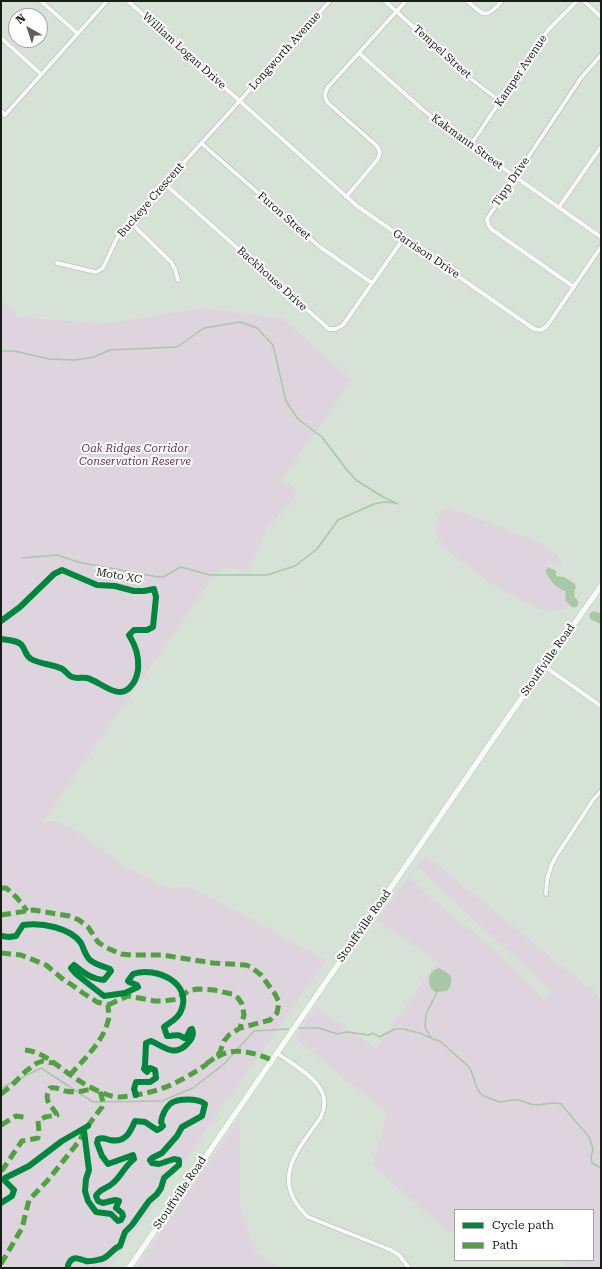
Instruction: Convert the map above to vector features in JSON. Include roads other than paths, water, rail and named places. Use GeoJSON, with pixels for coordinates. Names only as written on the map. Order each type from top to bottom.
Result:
{"type":"FeatureCollection","features":[{"type":"Feature","properties":{"kind":"main road","name":"Stouffville Road"},"geometry":{"type":"LineString","coordinates":[[129,1268],[276,1053],[601,586]]}},
{"type":"Feature","properties":{"kind":"street"},"geometry":{"type":"LineString","coordinates":[[41,1],[77,33]]}},
{"type":"Feature","properties":{"kind":"street"},"geometry":{"type":"LineString","coordinates":[[3,113],[41,74],[107,1]]}},
{"type":"Feature","properties":{"kind":"street","name":"William Logan Drive"},"geometry":{"type":"LineString","coordinates":[[128,1],[239,102]]}},
{"type":"Feature","properties":{"kind":"street","name":"Longworth Avenue"},"geometry":{"type":"LineString","coordinates":[[239,102],[330,1]]}},
{"type":"Feature","properties":{"kind":"street","name":"Tempel Street"},"geometry":{"type":"LineString","coordinates":[[385,1],[471,79],[500,101]]}},
{"type":"Feature","properties":{"kind":"street"},"geometry":{"type":"LineString","coordinates":[[346,197],[378,159],[380,152],[377,146],[328,103],[325,94],[327,88],[406,1]]}},
{"type":"Feature","properties":{"kind":"street"},"geometry":{"type":"LineString","coordinates":[[467,1],[480,12],[487,13],[493,11],[502,1]]}},
{"type":"Feature","properties":{"kind":"street","name":"Kamper Avenue"},"geometry":{"type":"LineString","coordinates":[[470,146],[548,30],[577,1]]}},
{"type":"Feature","properties":{"kind":"street"},"geometry":{"type":"LineString","coordinates":[[584,1],[601,17]]}},
{"type":"Feature","properties":{"kind":"street"},"geometry":{"type":"LineString","coordinates":[[1,38],[41,74]]}},
{"type":"Feature","properties":{"kind":"street","name":"Kakmann Street"},"geometry":{"type":"LineString","coordinates":[[359,53],[422,109],[446,128],[601,237]]}},
{"type":"Feature","properties":{"kind":"street","name":"Tipp Drive"},"geometry":{"type":"LineString","coordinates":[[574,287],[491,229],[487,221],[488,215],[581,78],[601,55]]}},
{"type":"Feature","properties":{"kind":"street","name":"Buckeye Crescent"},"geometry":{"type":"LineString","coordinates":[[57,263],[91,271],[103,268],[117,238],[239,102]]}},
{"type":"Feature","properties":{"kind":"street","name":"Garrison Drive"},"geometry":{"type":"LineString","coordinates":[[239,102],[362,211],[536,330],[541,330],[547,326],[601,247]]}},
{"type":"Feature","properties":{"kind":"street","name":"Furon Street"},"geometry":{"type":"LineString","coordinates":[[201,143],[320,247],[372,283]]}},
{"type":"Feature","properties":{"kind":"street"},"geometry":{"type":"LineString","coordinates":[[559,207],[601,147]]}},
{"type":"Feature","properties":{"kind":"street","name":"Backhouse Drive"},"geometry":{"type":"LineString","coordinates":[[164,184],[329,329],[336,329],[342,326],[372,283]]}},
{"type":"Feature","properties":{"kind":"street"},"geometry":{"type":"LineString","coordinates":[[131,223],[171,262],[178,280]]}},
{"type":"Feature","properties":{"kind":"street"},"geometry":{"type":"LineString","coordinates":[[372,283],[403,239]]}},
{"type":"Feature","properties":{"kind":"street"},"geometry":{"type":"LineString","coordinates":[[544,666],[601,706]]}},
{"type":"Feature","properties":{"kind":"street"},"geometry":{"type":"LineString","coordinates":[[546,894],[546,885],[550,867],[593,800],[601,791]]}},
{"type":"Feature","properties":{"kind":"street"},"geometry":{"type":"LineString","coordinates":[[276,1053],[318,1084],[322,1092],[325,1109],[290,1166],[289,1180],[294,1200],[308,1217],[391,1250],[399,1256],[409,1268]]}},
{"type":"Feature","properties":{"kind":"waterway"},"geometry":{"type":"LineString","coordinates":[[1,351],[14,351],[49,359],[75,360],[94,357],[110,350],[177,347],[204,328],[240,322],[257,328],[273,345],[286,401],[298,419],[322,437],[356,480],[383,497],[398,504]]}},
{"type":"Feature","properties":{"kind":"waterway"},"geometry":{"type":"LineString","coordinates":[[22,558],[57,555],[78,562],[158,577],[163,577],[181,567],[210,575],[267,575],[295,566],[317,549],[338,520],[374,504],[384,502],[396,503]]}},
{"type":"Feature","properties":{"kind":"waterway"},"geometry":{"type":"LineString","coordinates":[[570,591],[570,599],[574,603]]}},
{"type":"Feature","properties":{"kind":"waterway"},"geometry":{"type":"LineString","coordinates":[[594,616],[601,619]]}},
{"type":"Feature","properties":{"kind":"waterway"},"geometry":{"type":"LineString","coordinates":[[431,1038],[425,1027],[426,1014],[437,992]]}},
{"type":"Feature","properties":{"kind":"waterway"},"geometry":{"type":"LineString","coordinates":[[299,1028],[319,1028],[337,1034],[347,1032],[369,1035],[373,1033],[379,1037],[395,1029],[404,1029],[441,1042],[469,1067],[477,1089],[483,1096],[499,1102],[515,1100],[534,1105],[548,1103],[561,1104],[589,1137],[593,1149],[591,1157],[592,1163],[601,1168]]}},
{"type":"Feature","properties":{"kind":"waterway"},"geometry":{"type":"LineString","coordinates":[[1,1088],[41,1068],[93,1102],[162,1101],[193,1088],[224,1064],[254,1031],[288,1029]]}},
{"type":"Feature","properties":{"kind":"park label","name":"Oak Ridges Corridor Conservation Reserve"},"geometry":{"type":"Point","coordinates":[135,455]}}]}
